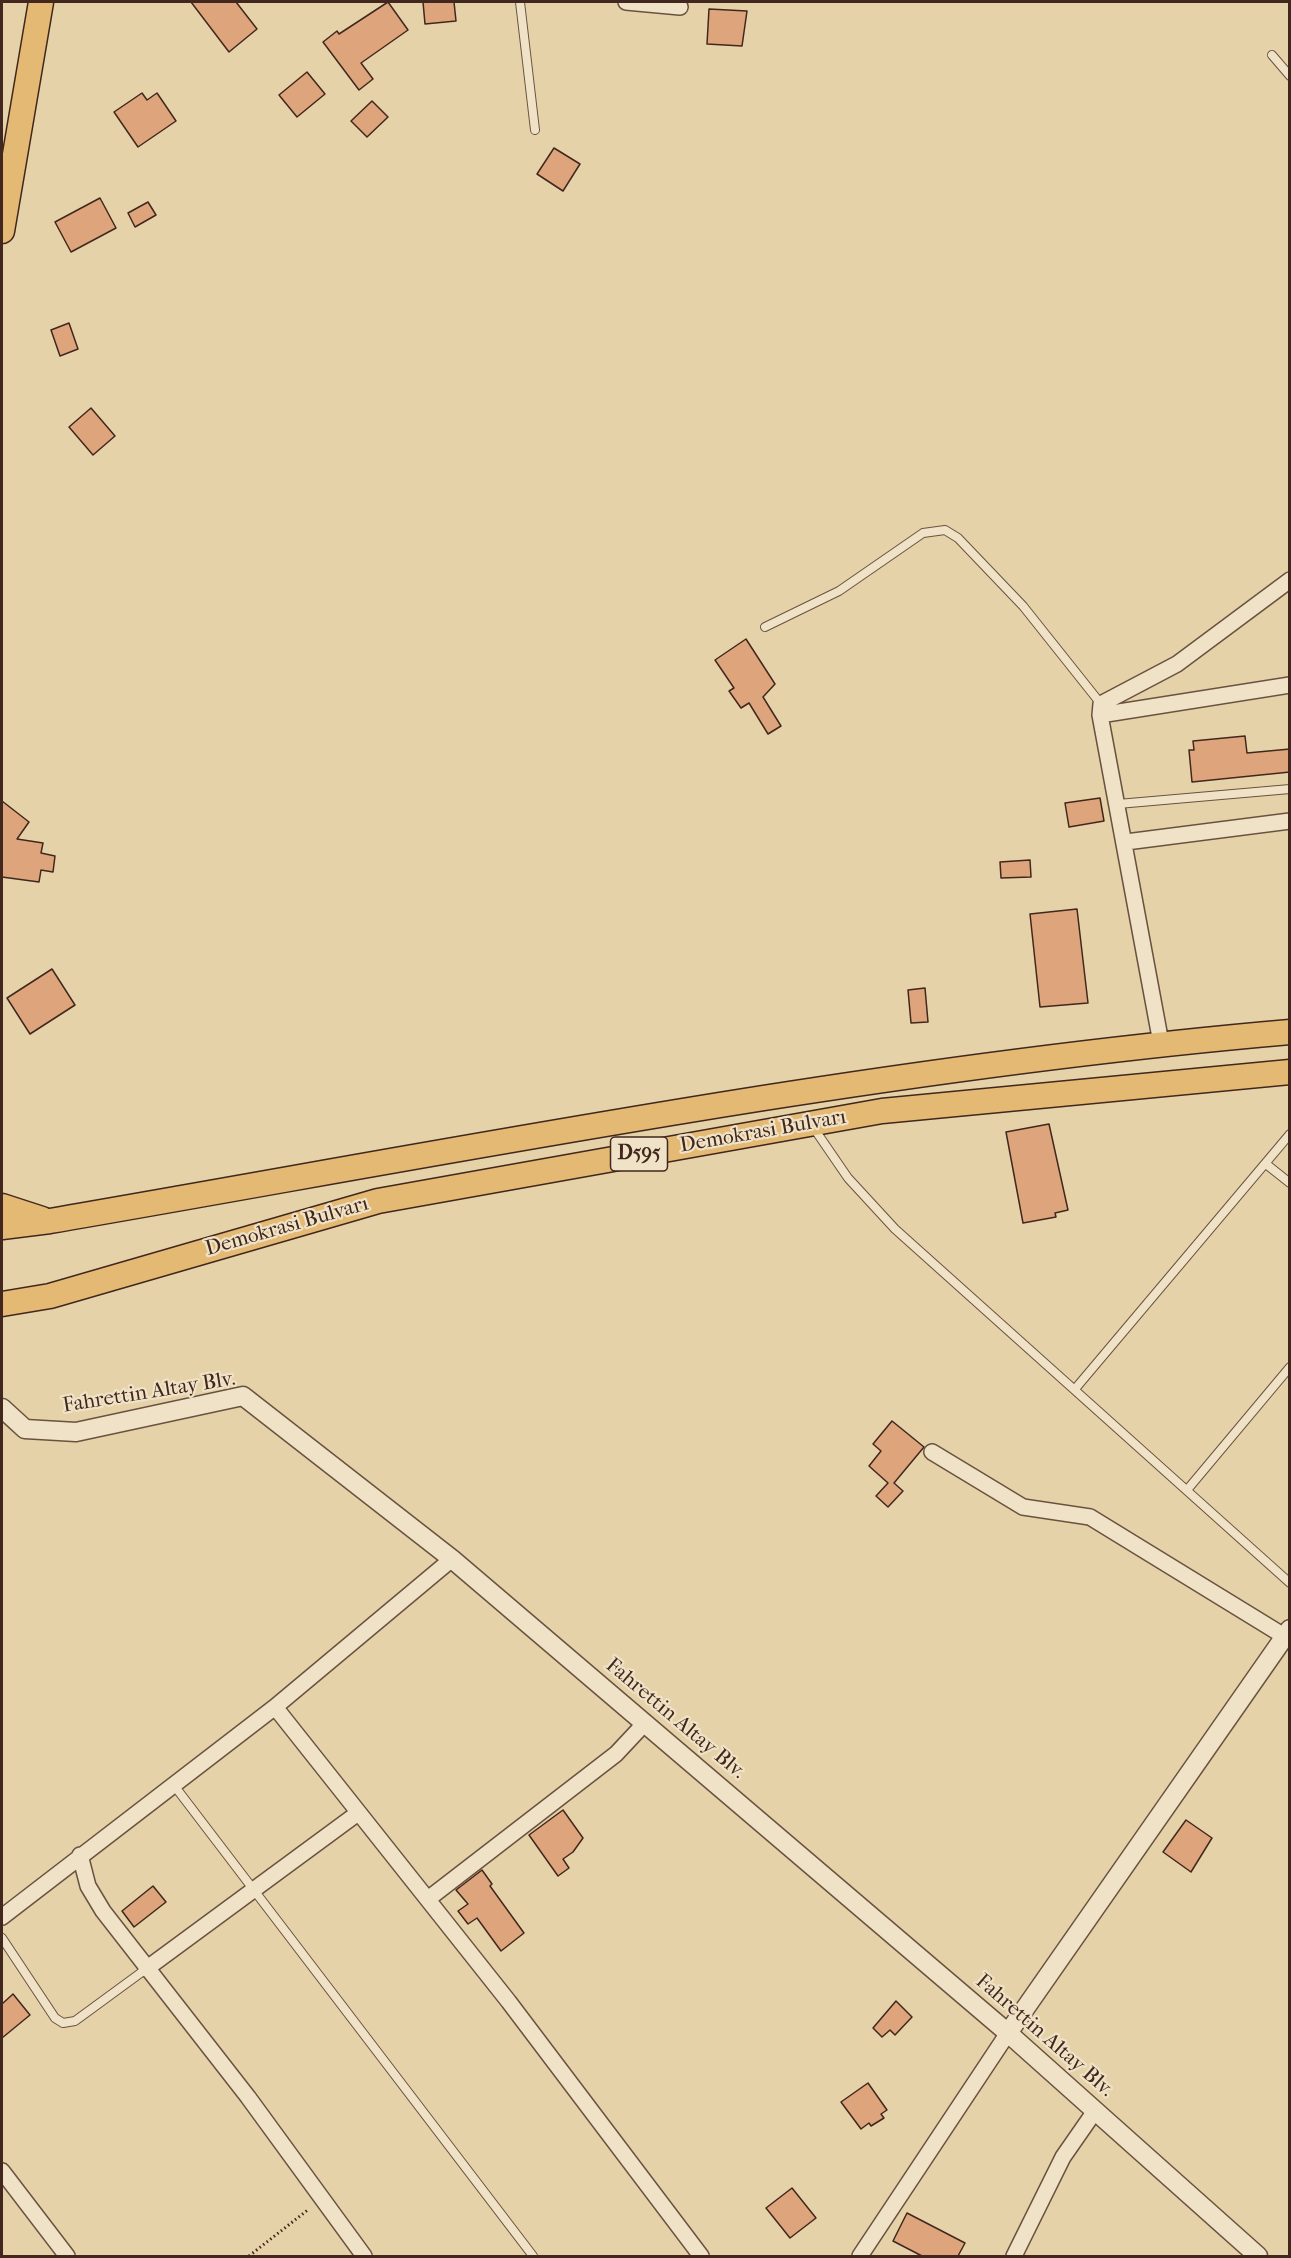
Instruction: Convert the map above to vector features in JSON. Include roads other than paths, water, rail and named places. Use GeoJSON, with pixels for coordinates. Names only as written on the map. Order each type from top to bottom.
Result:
{"type":"FeatureCollection","features":[{"type":"Feature","properties":{"kind":"main road"},"geometry":{"type":"LineString","coordinates":[[2,231],[41,2]]}},
{"type":"Feature","properties":{"kind":"main road","name":"Demokrasi Bulvarı"},"geometry":{"type":"LineString","coordinates":[[2,1227],[50,1221],[747,1100],[937,1072],[1161,1043],[1290,1032]]}},
{"type":"Feature","properties":{"kind":"main road","name":"Demokrasi Bulvarı"},"geometry":{"type":"LineString","coordinates":[[2,1304],[50,1296],[378,1201],[882,1112],[1290,1072]]}},
{"type":"Feature","properties":{"kind":"main road"},"geometry":{"type":"LineString","coordinates":[[2,1206],[50,1221]]}},
{"type":"Feature","properties":{"kind":"street"},"geometry":{"type":"LineString","coordinates":[[626,2],[680,7]]}},
{"type":"Feature","properties":{"kind":"street"},"geometry":{"type":"LineString","coordinates":[[1100,710],[1177,664],[1290,580]]}},
{"type":"Feature","properties":{"kind":"street"},"geometry":{"type":"LineString","coordinates":[[1100,710],[1290,686]]}},
{"type":"Feature","properties":{"kind":"street"},"geometry":{"type":"LineString","coordinates":[[1100,710],[1161,1043]]}},
{"type":"Feature","properties":{"kind":"street"},"geometry":{"type":"LineString","coordinates":[[1126,842],[1290,821]]}},
{"type":"Feature","properties":{"kind":"street","name":"Fahrettin Altay Blv."},"geometry":{"type":"LineString","coordinates":[[2,1408],[25,1429],[76,1432],[243,1396],[452,1559],[1008,2033],[1258,2256]]}},
{"type":"Feature","properties":{"kind":"street"},"geometry":{"type":"LineString","coordinates":[[860,2256],[1008,2033],[1287,1633],[1090,1517],[1023,1507],[932,1452]]}},
{"type":"Feature","properties":{"kind":"street"},"geometry":{"type":"LineString","coordinates":[[2,1917],[275,1707],[452,1559]]}},
{"type":"Feature","properties":{"kind":"street"},"geometry":{"type":"LineString","coordinates":[[275,1707],[428,1899],[701,2256]]}},
{"type":"Feature","properties":{"kind":"street"},"geometry":{"type":"LineString","coordinates":[[428,1899],[616,1754],[645,1723]]}},
{"type":"Feature","properties":{"kind":"street"},"geometry":{"type":"LineString","coordinates":[[146,1969],[358,1814]]}},
{"type":"Feature","properties":{"kind":"street"},"geometry":{"type":"LineString","coordinates":[[80,1855],[94,1899],[146,1969],[248,2097],[364,2256]]}},
{"type":"Feature","properties":{"kind":"street"},"geometry":{"type":"LineString","coordinates":[[1014,2256],[1063,2157],[1095,2111]]}},
{"type":"Feature","properties":{"kind":"street"},"geometry":{"type":"LineString","coordinates":[[2,2171],[67,2256]]}},
{"type":"Feature","properties":{"kind":"lane"},"geometry":{"type":"LineString","coordinates":[[520,2],[535,130]]}},
{"type":"Feature","properties":{"kind":"lane"},"geometry":{"type":"LineString","coordinates":[[1272,55],[1290,76]]}},
{"type":"Feature","properties":{"kind":"lane"},"geometry":{"type":"LineString","coordinates":[[765,627],[840,591],[923,533],[945,530],[958,538],[1023,606],[1100,710]]}},
{"type":"Feature","properties":{"kind":"lane"},"geometry":{"type":"LineString","coordinates":[[1118,804],[1290,789]]}},
{"type":"Feature","properties":{"kind":"lane"},"geometry":{"type":"LineString","coordinates":[[812,1124],[848,1178],[871,1205],[1290,1583]]}},
{"type":"Feature","properties":{"kind":"lane"},"geometry":{"type":"LineString","coordinates":[[1075,1389],[1290,1134]]}},
{"type":"Feature","properties":{"kind":"lane"},"geometry":{"type":"LineString","coordinates":[[1266,1164],[1290,1183]]}},
{"type":"Feature","properties":{"kind":"lane"},"geometry":{"type":"LineString","coordinates":[[1187,1491],[1290,1366]]}},
{"type":"Feature","properties":{"kind":"lane"},"geometry":{"type":"LineString","coordinates":[[173,1784],[533,2256]]}},
{"type":"Feature","properties":{"kind":"lane"},"geometry":{"type":"LineString","coordinates":[[2,1938],[55,2018],[63,2023],[75,2022],[146,1969]]}}]}
